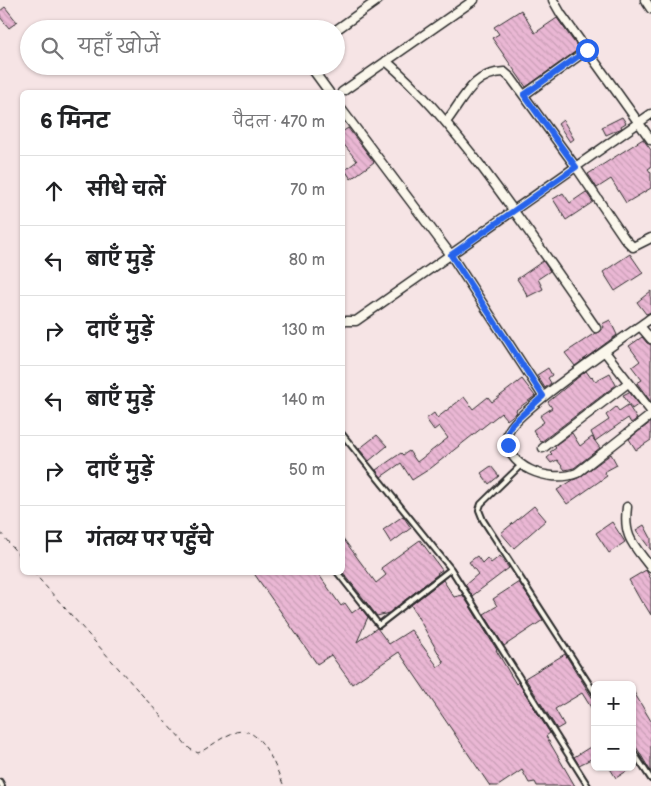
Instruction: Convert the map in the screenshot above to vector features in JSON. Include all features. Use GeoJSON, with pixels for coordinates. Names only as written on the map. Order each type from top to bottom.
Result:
{"type":"FeatureCollection","features":[{"type":"Feature","properties":{"kind":"street"},"geometry":{"type":"LineString","coordinates":[[345,24],[378,0]]}},
{"type":"Feature","properties":{"kind":"street"},"geometry":{"type":"LineString","coordinates":[[345,90],[474,0]]}},
{"type":"Feature","properties":{"kind":"street"},"geometry":{"type":"LineString","coordinates":[[553,0],[651,140]]}},
{"type":"Feature","properties":{"kind":"street"},"geometry":{"type":"LineString","coordinates":[[645,0],[651,9]]}},
{"type":"Feature","properties":{"kind":"street"},"geometry":{"type":"LineString","coordinates":[[524,95],[587,50]]}},
{"type":"Feature","properties":{"kind":"street"},"geometry":{"type":"LineString","coordinates":[[386,62],[408,80],[446,122],[515,210],[596,328]]}},
{"type":"Feature","properties":{"kind":"street"},"geometry":{"type":"LineString","coordinates":[[446,122],[478,80],[492,73],[504,72],[524,95],[629,244],[633,247],[651,238]]}},
{"type":"Feature","properties":{"kind":"street"},"geometry":{"type":"LineString","coordinates":[[317,75],[328,90]]}},
{"type":"Feature","properties":{"kind":"street"},"geometry":{"type":"LineString","coordinates":[[345,114],[451,255],[543,396]]}},
{"type":"Feature","properties":{"kind":"street"},"geometry":{"type":"LineString","coordinates":[[345,321],[356,321],[651,114]]}},
{"type":"Feature","properties":{"kind":"street"},"geometry":{"type":"LineString","coordinates":[[651,318],[543,396],[512,424],[508,432],[508,445],[513,458],[538,474],[553,478],[569,477],[577,474],[651,415]]}},
{"type":"Feature","properties":{"kind":"street"},"geometry":{"type":"LineString","coordinates":[[640,326],[651,339]]}},
{"type":"Feature","properties":{"kind":"street"},"geometry":{"type":"LineString","coordinates":[[605,352],[651,411]]}},
{"type":"Feature","properties":{"kind":"street"},"geometry":{"type":"LineString","coordinates":[[543,448],[628,383]]}},
{"type":"Feature","properties":{"kind":"street"},"geometry":{"type":"LineString","coordinates":[[627,507],[626,527],[629,539],[651,568]]}},
{"type":"Feature","properties":{"kind":"lane"},"geometry":{"type":"LineString","coordinates":[[345,438],[451,569],[588,786]]}},
{"type":"Feature","properties":{"kind":"lane"},"geometry":{"type":"LineString","coordinates":[[522,464],[481,504],[479,510],[482,520],[591,687]]}},
{"type":"Feature","properties":{"kind":"lane"},"geometry":{"type":"LineString","coordinates":[[339,575],[379,625],[451,569]]}},
{"type":"Feature","properties":{"kind":"lane"},"geometry":{"type":"LineString","coordinates":[[636,756],[651,779]]}},
{"type":"Feature","properties":{"kind":"lane"},"geometry":{"type":"LineString","coordinates":[[0,782],[2,786]]}},
{"type":"Feature","properties":{"kind":"path"},"geometry":{"type":"LineString","coordinates":[[0,532],[20,557]]}},
{"type":"Feature","properties":{"kind":"path"},"geometry":{"type":"LineString","coordinates":[[36,575],[190,750],[198,753],[235,732],[247,731],[252,733],[266,749],[284,786]]}},
{"type":"Feature","properties":{"kind":"building"},"geometry":{"type":"Polygon","coordinates":[[[5,7],[17,22],[9,28],[0,17],[0,11],[5,7]]]}},
{"type":"Feature","properties":{"kind":"building"},"geometry":{"type":"Polygon","coordinates":[[[521,10],[535,33],[557,18],[579,49],[526,87],[492,38],[499,34],[494,27],[521,10]]]}},
{"type":"Feature","properties":{"kind":"building"},"geometry":{"type":"Polygon","coordinates":[[[622,117],[626,123],[621,126],[622,128],[606,135],[602,127],[622,117]]]}},
{"type":"Feature","properties":{"kind":"building"},"geometry":{"type":"Polygon","coordinates":[[[563,120],[574,139],[570,142],[558,124],[563,120]]]}},
{"type":"Feature","properties":{"kind":"building"},"geometry":{"type":"Polygon","coordinates":[[[348,128],[374,162],[351,179],[345,170],[357,161],[345,146],[345,130],[348,128]]]}},
{"type":"Feature","properties":{"kind":"building"},"geometry":{"type":"Polygon","coordinates":[[[643,139],[651,150],[651,167],[648,169],[651,173],[651,188],[626,203],[611,179],[597,188],[588,174],[643,139]]]}},
{"type":"Feature","properties":{"kind":"building"},"geometry":{"type":"Polygon","coordinates":[[[586,192],[593,202],[566,220],[553,199],[563,193],[570,203],[586,192]]]}},
{"type":"Feature","properties":{"kind":"building"},"geometry":{"type":"Polygon","coordinates":[[[630,254],[643,273],[615,291],[603,272],[630,254]]]}},
{"type":"Feature","properties":{"kind":"building"},"geometry":{"type":"Polygon","coordinates":[[[543,261],[550,271],[538,279],[543,289],[527,297],[517,279],[543,261]]]}},
{"type":"Feature","properties":{"kind":"building"},"geometry":{"type":"Polygon","coordinates":[[[651,291],[651,312],[646,314],[637,302],[651,291]]]}},
{"type":"Feature","properties":{"kind":"building"},"geometry":{"type":"Polygon","coordinates":[[[610,320],[617,335],[575,366],[565,353],[595,333],[600,332],[604,327],[602,324],[610,320]]]}},
{"type":"Feature","properties":{"kind":"building"},"geometry":{"type":"Polygon","coordinates":[[[642,337],[651,345],[651,402],[637,383],[642,380],[632,367],[640,361],[629,346],[642,337]]]}},
{"type":"Feature","properties":{"kind":"building"},"geometry":{"type":"Polygon","coordinates":[[[548,368],[552,375],[548,378],[551,383],[545,388],[537,375],[548,368]]]}},
{"type":"Feature","properties":{"kind":"building"},"geometry":{"type":"Polygon","coordinates":[[[586,371],[595,381],[610,373],[616,385],[541,442],[533,430],[544,422],[540,416],[552,408],[548,402],[586,371]]]}},
{"type":"Feature","properties":{"kind":"building"},"geometry":{"type":"Polygon","coordinates":[[[522,379],[535,396],[516,410],[517,412],[507,420],[501,413],[431,468],[412,480],[401,463],[381,477],[376,470],[401,453],[403,455],[409,451],[417,462],[448,438],[439,426],[434,430],[426,419],[434,413],[437,418],[464,397],[473,409],[488,397],[492,402],[522,379]]]}},
{"type":"Feature","properties":{"kind":"building"},"geometry":{"type":"Polygon","coordinates":[[[629,392],[639,404],[632,409],[623,395],[629,392]]]}},
{"type":"Feature","properties":{"kind":"building"},"geometry":{"type":"Polygon","coordinates":[[[628,405],[637,419],[631,423],[628,418],[595,441],[591,432],[609,420],[606,415],[616,407],[619,411],[628,405]]]}},
{"type":"Feature","properties":{"kind":"building"},"geometry":{"type":"Polygon","coordinates":[[[651,422],[651,440],[636,450],[629,439],[651,422]]]}},
{"type":"Feature","properties":{"kind":"building"},"geometry":{"type":"Polygon","coordinates":[[[572,433],[580,446],[592,437],[600,448],[574,468],[565,470],[557,460],[551,463],[547,458],[552,454],[550,452],[556,448],[554,446],[572,433]]]}},
{"type":"Feature","properties":{"kind":"building"},"geometry":{"type":"Polygon","coordinates":[[[377,435],[387,446],[369,461],[359,449],[377,435]]]}},
{"type":"Feature","properties":{"kind":"building"},"geometry":{"type":"Polygon","coordinates":[[[611,454],[617,465],[604,472],[607,476],[567,504],[557,490],[580,477],[611,454]]]}},
{"type":"Feature","properties":{"kind":"building"},"geometry":{"type":"Polygon","coordinates":[[[491,466],[499,476],[489,484],[481,473],[491,466]]]}},
{"type":"Feature","properties":{"kind":"building"},"geometry":{"type":"Polygon","coordinates":[[[534,506],[546,520],[514,548],[501,533],[534,506]]]}},
{"type":"Feature","properties":{"kind":"building"},"geometry":{"type":"Polygon","coordinates":[[[403,516],[411,528],[391,543],[383,530],[403,516]]]}},
{"type":"Feature","properties":{"kind":"building"},"geometry":{"type":"Polygon","coordinates":[[[612,522],[625,542],[609,553],[596,533],[612,522]]]}},
{"type":"Feature","properties":{"kind":"building"},"geometry":{"type":"Polygon","coordinates":[[[644,525],[651,538],[651,550],[636,530],[644,525]]]}},
{"type":"Feature","properties":{"kind":"building"},"geometry":{"type":"Polygon","coordinates":[[[420,540],[442,570],[389,613],[377,616],[345,575],[345,541],[376,583],[386,575],[381,568],[420,540]]]}},
{"type":"Feature","properties":{"kind":"building"},"geometry":{"type":"Polygon","coordinates":[[[477,556],[482,563],[487,558],[491,563],[500,556],[509,568],[472,596],[465,585],[478,574],[469,562],[477,556]]]}},
{"type":"Feature","properties":{"kind":"building"},"geometry":{"type":"Polygon","coordinates":[[[646,570],[651,579],[651,615],[629,580],[646,570]]]}},
{"type":"Feature","properties":{"kind":"building"},"geometry":{"type":"Polygon","coordinates":[[[255,575],[319,575],[341,606],[345,603],[352,613],[360,607],[368,617],[357,642],[377,628],[389,644],[411,630],[438,667],[444,663],[411,605],[443,580],[454,597],[463,595],[516,684],[518,682],[550,733],[546,736],[575,786],[537,786],[535,782],[529,783],[522,770],[498,786],[490,786],[399,652],[352,684],[331,655],[317,664],[255,575]]]}},
{"type":"Feature","properties":{"kind":"building"},"geometry":{"type":"Polygon","coordinates":[[[519,582],[543,620],[504,646],[484,614],[497,606],[493,599],[519,582]]]}},
{"type":"Feature","properties":{"kind":"building"},"geometry":{"type":"Polygon","coordinates":[[[565,654],[591,696],[591,708],[582,693],[555,709],[564,725],[557,729],[525,678],[565,654]]]}},
{"type":"Feature","properties":{"kind":"building"},"geometry":{"type":"Polygon","coordinates":[[[636,696],[651,721],[651,772],[636,747],[636,696]]]}},
{"type":"Feature","properties":{"kind":"building"},"geometry":{"type":"Polygon","coordinates":[[[591,746],[591,759],[579,765],[574,757],[591,746]]]}},
{"type":"Feature","properties":{"kind":"building"},"geometry":{"type":"Polygon","coordinates":[[[612,771],[627,771],[616,778],[612,771]]]}},
{"type":"Feature","properties":{"kind":"route"},"geometry":{"type":"LineString","coordinates":[[508,445],[508,432],[512,424],[543,396],[451,255],[576,167],[524,95],[587,50]]}}]}
